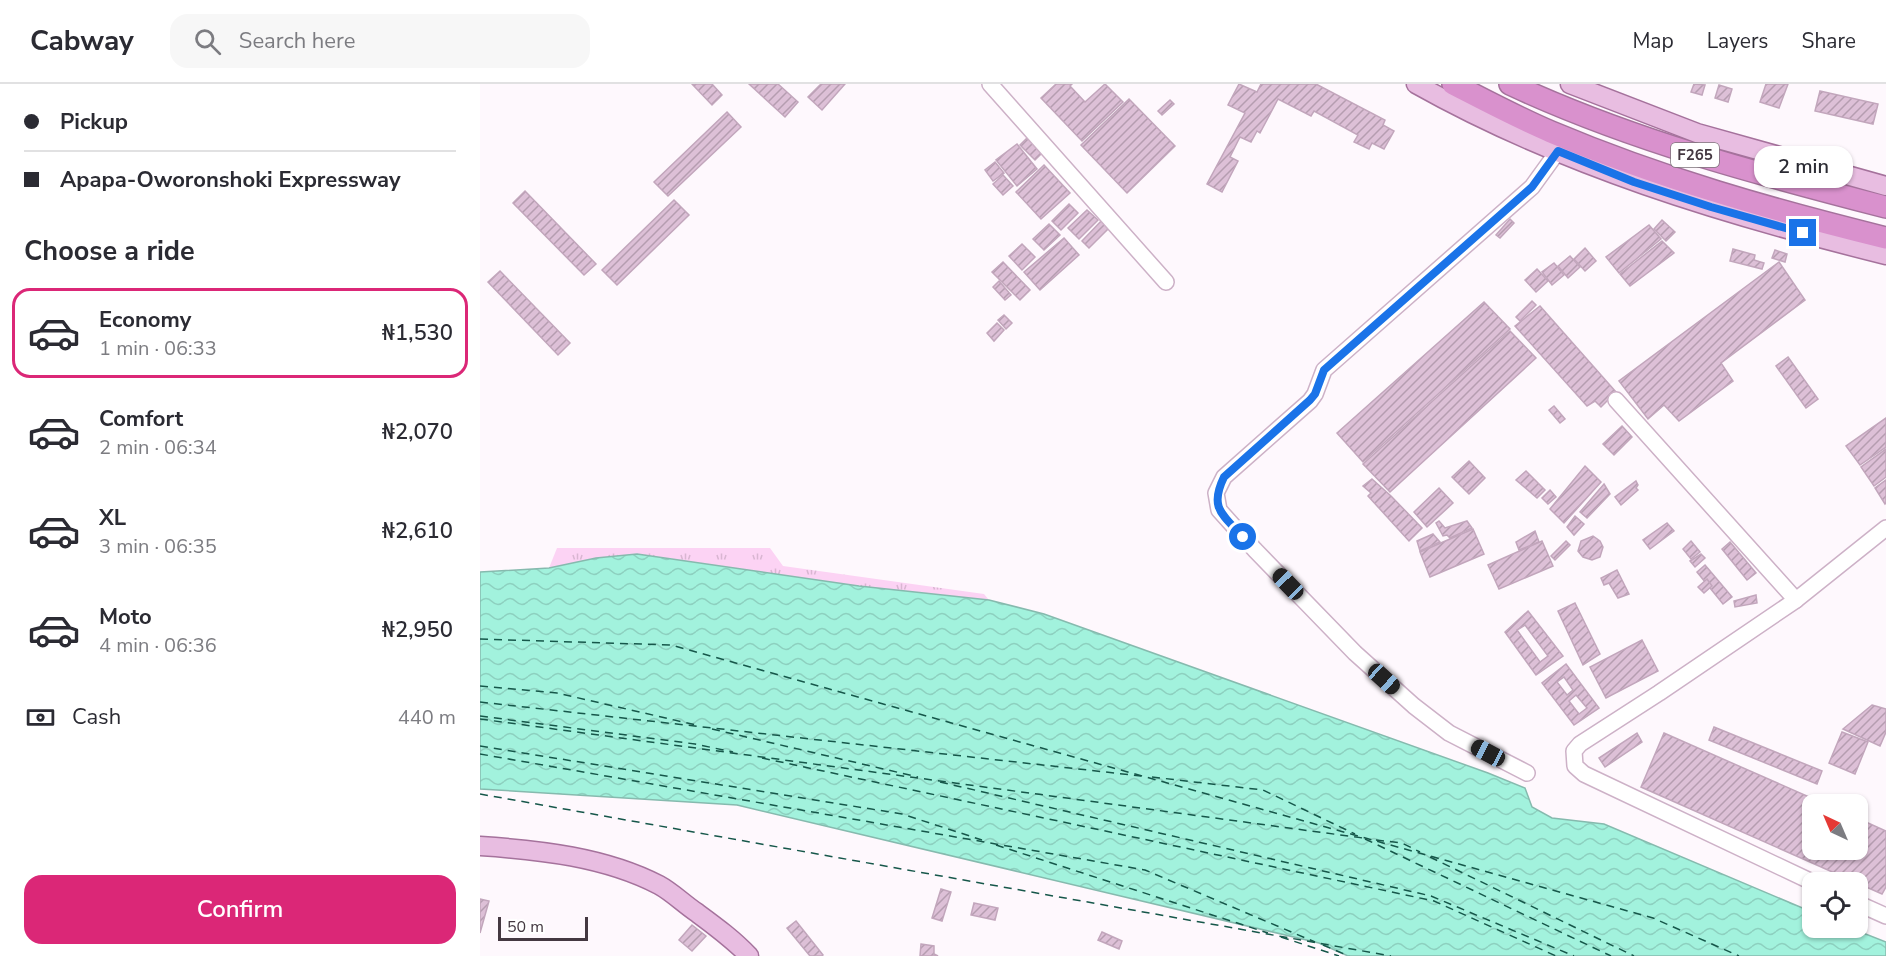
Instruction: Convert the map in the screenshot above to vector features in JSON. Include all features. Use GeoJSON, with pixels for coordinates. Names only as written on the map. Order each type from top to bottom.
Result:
{"type":"FeatureCollection","features":[{"type":"Feature","properties":{"kind":"highway","name":"F265"},"geometry":{"type":"LineString","coordinates":[[1453,84],[1550,132],[1689,183],[1784,213],[1886,238]]}},
{"type":"Feature","properties":{"kind":"highway","name":"F265"},"geometry":{"type":"LineString","coordinates":[[1510,84],[1554,105],[1684,152],[1886,207]]}},
{"type":"Feature","properties":{"kind":"main road"},"geometry":{"type":"LineString","coordinates":[[1416,84],[1472,113],[1634,182],[1711,207],[1886,255]]}},
{"type":"Feature","properties":{"kind":"main road"},"geometry":{"type":"LineString","coordinates":[[1574,85],[1697,133],[1886,186]]}},
{"type":"Feature","properties":{"kind":"main road"},"geometry":{"type":"LineString","coordinates":[[480,846],[520,848],[595,862],[626,871],[660,886],[732,937],[749,956]]}},
{"type":"Feature","properties":{"kind":"street"},"geometry":{"type":"LineString","coordinates":[[990,84],[1166,282]]}},
{"type":"Feature","properties":{"kind":"street"},"geometry":{"type":"LineString","coordinates":[[1527,773],[1449,733],[1388,683],[1355,653],[1255,550],[1219,510],[1216,494],[1224,477],[1310,400],[1315,394],[1324,370],[1532,187],[1558,151]]}},
{"type":"Feature","properties":{"kind":"street"},"geometry":{"type":"LineString","coordinates":[[1616,400],[1796,600]]}},
{"type":"Feature","properties":{"kind":"street"},"geometry":{"type":"LineString","coordinates":[[1802,877],[1584,774],[1575,766],[1574,751],[1580,744],[1796,600],[1886,528]]}},
{"type":"Feature","properties":{"kind":"street"},"geometry":{"type":"LineString","coordinates":[[1868,908],[1886,916]]}},
{"type":"Feature","properties":{"kind":"green space"},"geometry":{"type":"Polygon","coordinates":[[[557,548],[770,548],[783,566],[984,594],[989,600],[859,586],[637,554],[596,558],[549,568],[557,548]]]}},
{"type":"Feature","properties":{"kind":"water"},"geometry":{"type":"Polygon","coordinates":[[[637,554],[859,586],[989,600],[1044,614],[1525,788],[1532,807],[1552,818],[1604,824],[1802,908],[1802,938],[1868,938],[1868,935],[1886,942],[1886,956],[1348,956],[1319,943],[737,805],[480,789],[480,572],[549,568],[596,558],[637,554]]]}},
{"type":"Feature","properties":{"kind":"building"},"geometry":{"type":"Polygon","coordinates":[[[692,84],[712,84],[722,95],[712,105],[692,84]]]}},
{"type":"Feature","properties":{"kind":"building"},"geometry":{"type":"Polygon","coordinates":[[[749,84],[778,84],[798,102],[785,117],[749,84]]]}},
{"type":"Feature","properties":{"kind":"building"},"geometry":{"type":"Polygon","coordinates":[[[821,84],[845,84],[822,110],[808,97],[821,84]]]}},
{"type":"Feature","properties":{"kind":"building"},"geometry":{"type":"Polygon","coordinates":[[[1056,84],[1072,84],[1070,86],[1085,102],[1105,84],[1123,102],[1082,141],[1041,98],[1056,84]]]}},
{"type":"Feature","properties":{"kind":"building"},"geometry":{"type":"Polygon","coordinates":[[[1239,84],[1257,92],[1261,84],[1316,84],[1385,120],[1383,125],[1394,131],[1384,149],[1372,143],[1369,149],[1354,142],[1358,135],[1314,111],[1311,116],[1278,99],[1260,133],[1257,131],[1251,142],[1240,137],[1230,157],[1238,161],[1222,192],[1207,184],[1245,113],[1228,105],[1239,84]]]}},
{"type":"Feature","properties":{"kind":"building"},"geometry":{"type":"Polygon","coordinates":[[[1694,84],[1705,85],[1702,95],[1691,92],[1694,84]]]}},
{"type":"Feature","properties":{"kind":"building"},"geometry":{"type":"Polygon","coordinates":[[[1766,84],[1788,84],[1779,108],[1760,102],[1766,84]]]}},
{"type":"Feature","properties":{"kind":"building"},"geometry":{"type":"Polygon","coordinates":[[[1719,85],[1732,89],[1728,102],[1715,98],[1719,85]]]}},
{"type":"Feature","properties":{"kind":"building"},"geometry":{"type":"Polygon","coordinates":[[[1820,91],[1878,104],[1873,124],[1815,111],[1820,91]]]}},
{"type":"Feature","properties":{"kind":"building"},"geometry":{"type":"Polygon","coordinates":[[[1129,99],[1175,146],[1127,193],[1081,145],[1129,99]]]}},
{"type":"Feature","properties":{"kind":"building"},"geometry":{"type":"Polygon","coordinates":[[[1170,100],[1174,104],[1162,115],[1158,111],[1170,100]]]}},
{"type":"Feature","properties":{"kind":"building"},"geometry":{"type":"Polygon","coordinates":[[[727,112],[741,127],[668,196],[654,182],[727,112]]]}},
{"type":"Feature","properties":{"kind":"building"},"geometry":{"type":"Polygon","coordinates":[[[1029,136],[1044,151],[1035,160],[1020,145],[1029,136]]]}},
{"type":"Feature","properties":{"kind":"building"},"geometry":{"type":"Polygon","coordinates":[[[1017,144],[1037,169],[1017,186],[996,160],[1017,144]]]}},
{"type":"Feature","properties":{"kind":"building"},"geometry":{"type":"Polygon","coordinates":[[[995,162],[1004,173],[993,181],[985,170],[995,162]]]}},
{"type":"Feature","properties":{"kind":"building"},"geometry":{"type":"Polygon","coordinates":[[[1044,165],[1070,193],[1041,219],[1016,192],[1044,165]]]}},
{"type":"Feature","properties":{"kind":"building"},"geometry":{"type":"Polygon","coordinates":[[[1003,175],[1013,186],[1003,195],[993,184],[1003,175]]]}},
{"type":"Feature","properties":{"kind":"building"},"geometry":{"type":"Polygon","coordinates":[[[525,191],[596,264],[584,275],[513,203],[525,191]]]}},
{"type":"Feature","properties":{"kind":"building"},"geometry":{"type":"Polygon","coordinates":[[[674,200],[689,215],[617,285],[602,270],[674,200]]]}},
{"type":"Feature","properties":{"kind":"building"},"geometry":{"type":"Polygon","coordinates":[[[1069,204],[1078,213],[1061,230],[1052,221],[1069,204]]]}},
{"type":"Feature","properties":{"kind":"building"},"geometry":{"type":"Polygon","coordinates":[[[1087,210],[1098,220],[1079,239],[1068,228],[1087,210]]]}},
{"type":"Feature","properties":{"kind":"building"},"geometry":{"type":"Polygon","coordinates":[[[1104,218],[1112,225],[1089,248],[1082,241],[1104,218]]]}},
{"type":"Feature","properties":{"kind":"building"},"geometry":{"type":"Polygon","coordinates":[[[1510,219],[1514,223],[1500,238],[1496,235],[1510,219]]]}},
{"type":"Feature","properties":{"kind":"building"},"geometry":{"type":"Polygon","coordinates":[[[1662,220],[1675,232],[1666,241],[1654,229],[1662,220]]]}},
{"type":"Feature","properties":{"kind":"building"},"geometry":{"type":"Polygon","coordinates":[[[1049,224],[1060,235],[1044,250],[1033,239],[1049,224]]]}},
{"type":"Feature","properties":{"kind":"building"},"geometry":{"type":"Polygon","coordinates":[[[1649,225],[1661,239],[1619,273],[1606,257],[1649,225]]]}},
{"type":"Feature","properties":{"kind":"building"},"geometry":{"type":"Polygon","coordinates":[[[1064,238],[1079,255],[1040,290],[1024,272],[1064,238]]]}},
{"type":"Feature","properties":{"kind":"building"},"geometry":{"type":"Polygon","coordinates":[[[1662,241],[1674,253],[1630,286],[1620,274],[1662,241]]]}},
{"type":"Feature","properties":{"kind":"building"},"geometry":{"type":"Polygon","coordinates":[[[1022,244],[1035,257],[1022,270],[1009,256],[1022,244]]]}},
{"type":"Feature","properties":{"kind":"building"},"geometry":{"type":"Polygon","coordinates":[[[1585,248],[1596,261],[1585,271],[1574,259],[1585,248]]]}},
{"type":"Feature","properties":{"kind":"building"},"geometry":{"type":"Polygon","coordinates":[[[1733,249],[1755,255],[1754,260],[1764,263],[1762,269],[1730,261],[1733,249]]]}},
{"type":"Feature","properties":{"kind":"building"},"geometry":{"type":"Polygon","coordinates":[[[1775,250],[1787,254],[1785,262],[1772,258],[1775,250]]]}},
{"type":"Feature","properties":{"kind":"building"},"geometry":{"type":"Polygon","coordinates":[[[1570,256],[1580,267],[1568,278],[1558,266],[1570,256]]]}},
{"type":"Feature","properties":{"kind":"building"},"geometry":{"type":"Polygon","coordinates":[[[1003,262],[1030,290],[1020,300],[992,272],[1003,262]]]}},
{"type":"Feature","properties":{"kind":"building"},"geometry":{"type":"Polygon","coordinates":[[[1779,262],[1805,300],[1721,363],[1733,381],[1679,421],[1664,405],[1648,419],[1619,381],[1779,262]]]}},
{"type":"Feature","properties":{"kind":"building"},"geometry":{"type":"Polygon","coordinates":[[[1554,263],[1564,275],[1552,285],[1542,272],[1554,263]]]}},
{"type":"Feature","properties":{"kind":"building"},"geometry":{"type":"Polygon","coordinates":[[[1537,269],[1548,281],[1536,292],[1525,280],[1537,269]]]}},
{"type":"Feature","properties":{"kind":"building"},"geometry":{"type":"Polygon","coordinates":[[[500,271],[570,343],[558,355],[488,282],[500,271]]]}},
{"type":"Feature","properties":{"kind":"building"},"geometry":{"type":"Polygon","coordinates":[[[999,281],[1011,295],[1005,300],[993,287],[999,281]]]}},
{"type":"Feature","properties":{"kind":"building"},"geometry":{"type":"Polygon","coordinates":[[[1532,301],[1536,305],[1520,321],[1516,317],[1532,301]]]}},
{"type":"Feature","properties":{"kind":"building"},"geometry":{"type":"Polygon","coordinates":[[[1484,302],[1510,329],[1363,462],[1337,433],[1484,302]]]}},
{"type":"Feature","properties":{"kind":"building"},"geometry":{"type":"Polygon","coordinates":[[[1540,306],[1616,392],[1601,407],[1595,401],[1587,406],[1515,326],[1540,306]]]}},
{"type":"Feature","properties":{"kind":"building"},"geometry":{"type":"Polygon","coordinates":[[[1004,315],[1012,323],[1006,329],[998,320],[1004,315]]]}},
{"type":"Feature","properties":{"kind":"building"},"geometry":{"type":"Polygon","coordinates":[[[997,323],[1004,330],[994,341],[987,333],[997,323]]]}},
{"type":"Feature","properties":{"kind":"building"},"geometry":{"type":"Polygon","coordinates":[[[1510,331],[1536,358],[1390,492],[1363,464],[1510,331]]]}},
{"type":"Feature","properties":{"kind":"building"},"geometry":{"type":"Polygon","coordinates":[[[1788,357],[1818,399],[1806,408],[1776,366],[1788,357]]]}},
{"type":"Feature","properties":{"kind":"building"},"geometry":{"type":"Polygon","coordinates":[[[1554,406],[1565,419],[1560,423],[1549,410],[1554,406]]]}},
{"type":"Feature","properties":{"kind":"building"},"geometry":{"type":"Polygon","coordinates":[[[1886,418],[1886,447],[1860,465],[1846,446],[1886,418]]]}},
{"type":"Feature","properties":{"kind":"building"},"geometry":{"type":"Polygon","coordinates":[[[1622,426],[1632,437],[1614,455],[1603,444],[1622,426]]]}},
{"type":"Feature","properties":{"kind":"building"},"geometry":{"type":"Polygon","coordinates":[[[1886,449],[1886,477],[1874,486],[1861,467],[1886,449]]]}},
{"type":"Feature","properties":{"kind":"building"},"geometry":{"type":"Polygon","coordinates":[[[1469,461],[1485,478],[1469,494],[1452,477],[1469,461]]]}},
{"type":"Feature","properties":{"kind":"building"},"geometry":{"type":"Polygon","coordinates":[[[1585,466],[1601,482],[1564,523],[1550,509],[1585,466]]]}},
{"type":"Feature","properties":{"kind":"building"},"geometry":{"type":"Polygon","coordinates":[[[1526,471],[1545,490],[1537,498],[1516,480],[1526,471]]]}},
{"type":"Feature","properties":{"kind":"building"},"geometry":{"type":"Polygon","coordinates":[[[1372,479],[1422,528],[1409,541],[1368,496],[1371,493],[1363,486],[1372,479]]]}},
{"type":"Feature","properties":{"kind":"building"},"geometry":{"type":"Polygon","coordinates":[[[1886,480],[1886,503],[1885,504],[1875,488],[1886,480]]]}},
{"type":"Feature","properties":{"kind":"building"},"geometry":{"type":"Polygon","coordinates":[[[1636,481],[1638,490],[1621,505],[1615,497],[1636,481]]]}},
{"type":"Feature","properties":{"kind":"building"},"geometry":{"type":"Polygon","coordinates":[[[1604,484],[1610,494],[1587,518],[1580,512],[1604,484]]]}},
{"type":"Feature","properties":{"kind":"building"},"geometry":{"type":"Polygon","coordinates":[[[1439,488],[1453,503],[1427,527],[1414,512],[1439,488]]]}},
{"type":"Feature","properties":{"kind":"building"},"geometry":{"type":"Polygon","coordinates":[[[1550,490],[1556,497],[1548,504],[1542,498],[1550,490]]]}},
{"type":"Feature","properties":{"kind":"building"},"geometry":{"type":"Polygon","coordinates":[[[1575,516],[1584,524],[1574,535],[1567,527],[1575,516]]]}},
{"type":"Feature","properties":{"kind":"building"},"geometry":{"type":"Polygon","coordinates":[[[1439,521],[1445,528],[1467,521],[1472,528],[1450,538],[1447,535],[1443,536],[1436,523],[1439,521]]]}},
{"type":"Feature","properties":{"kind":"building"},"geometry":{"type":"Polygon","coordinates":[[[1667,523],[1674,531],[1650,549],[1643,540],[1667,523]]]}},
{"type":"Feature","properties":{"kind":"building"},"geometry":{"type":"Polygon","coordinates":[[[1473,529],[1484,554],[1430,577],[1420,552],[1473,529]]]}},
{"type":"Feature","properties":{"kind":"building"},"geometry":{"type":"Polygon","coordinates":[[[1535,531],[1539,542],[1519,550],[1516,542],[1535,531]]]}},
{"type":"Feature","properties":{"kind":"building"},"geometry":{"type":"Polygon","coordinates":[[[1433,534],[1440,542],[1420,551],[1417,541],[1433,534]]]}},
{"type":"Feature","properties":{"kind":"building"},"geometry":{"type":"Polygon","coordinates":[[[1593,536],[1600,541],[1603,547],[1600,557],[1592,560],[1583,557],[1578,551],[1581,541],[1593,536]]]}},
{"type":"Feature","properties":{"kind":"building"},"geometry":{"type":"Polygon","coordinates":[[[1542,541],[1553,566],[1499,589],[1488,565],[1542,541]]]}},
{"type":"Feature","properties":{"kind":"building"},"geometry":{"type":"Polygon","coordinates":[[[1566,541],[1570,545],[1555,560],[1551,556],[1566,541]]]}},
{"type":"Feature","properties":{"kind":"building"},"geometry":{"type":"Polygon","coordinates":[[[1691,541],[1700,552],[1691,559],[1683,549],[1691,541]]]}},
{"type":"Feature","properties":{"kind":"building"},"geometry":{"type":"Polygon","coordinates":[[[1730,542],[1756,573],[1747,580],[1722,549],[1730,542]]]}},
{"type":"Feature","properties":{"kind":"building"},"geometry":{"type":"Polygon","coordinates":[[[1701,554],[1705,558],[1695,567],[1690,561],[1701,554]]]}},
{"type":"Feature","properties":{"kind":"building"},"geometry":{"type":"Polygon","coordinates":[[[1705,565],[1732,597],[1723,604],[1697,572],[1705,565]]]}},
{"type":"Feature","properties":{"kind":"building"},"geometry":{"type":"Polygon","coordinates":[[[1617,570],[1629,594],[1618,598],[1609,583],[1604,585],[1601,578],[1617,570]]]}},
{"type":"Feature","properties":{"kind":"building"},"geometry":{"type":"Polygon","coordinates":[[[1707,579],[1712,586],[1704,593],[1698,587],[1707,579]]]}},
{"type":"Feature","properties":{"kind":"building"},"geometry":{"type":"Polygon","coordinates":[[[1756,595],[1757,603],[1735,607],[1734,601],[1756,595]]]}},
{"type":"Feature","properties":{"kind":"building"},"geometry":{"type":"Polygon","coordinates":[[[1575,603],[1600,654],[1583,665],[1558,611],[1575,603]]]}},
{"type":"Feature","properties":{"kind":"building"},"geometry":{"type":"Polygon","coordinates":[[[1528,611],[1563,656],[1536,675],[1505,632],[1528,611]],[[1525,625],[1517,630],[1540,662],[1548,656],[1525,625]]]}},
{"type":"Feature","properties":{"kind":"building"},"geometry":{"type":"Polygon","coordinates":[[[1642,640],[1658,671],[1606,698],[1590,667],[1642,640]]]}},
{"type":"Feature","properties":{"kind":"building"},"geometry":{"type":"Polygon","coordinates":[[[1566,664],[1599,708],[1574,725],[1542,683],[1566,664]],[[1564,677],[1557,682],[1567,695],[1573,690],[1564,677]],[[1576,695],[1569,701],[1579,714],[1587,708],[1576,695]]]}},
{"type":"Feature","properties":{"kind":"building"},"geometry":{"type":"Polygon","coordinates":[[[1872,705],[1886,709],[1886,732],[1880,746],[1843,729],[1872,705]]]}},
{"type":"Feature","properties":{"kind":"building"},"geometry":{"type":"Polygon","coordinates":[[[1714,727],[1822,771],[1817,784],[1709,740],[1714,727]]]}},
{"type":"Feature","properties":{"kind":"building"},"geometry":{"type":"Polygon","coordinates":[[[1842,732],[1868,742],[1855,774],[1829,763],[1842,732]]]}},
{"type":"Feature","properties":{"kind":"building"},"geometry":{"type":"Polygon","coordinates":[[[1637,733],[1642,742],[1605,767],[1599,758],[1637,733]]]}},
{"type":"Feature","properties":{"kind":"building"},"geometry":{"type":"Polygon","coordinates":[[[1664,733],[1802,794],[1802,858],[1641,787],[1664,733]]]}},
{"type":"Feature","properties":{"kind":"building"},"geometry":{"type":"Polygon","coordinates":[[[1868,823],[1886,831],[1886,887],[1882,894],[1868,888],[1868,872],[1832,872],[1805,860],[1868,860],[1868,823]]]}},
{"type":"Feature","properties":{"kind":"building"},"geometry":{"type":"Polygon","coordinates":[[[941,889],[951,892],[942,921],[932,918],[941,889]]]}},
{"type":"Feature","properties":{"kind":"building"},"geometry":{"type":"Polygon","coordinates":[[[480,899],[489,901],[480,933],[480,899]]]}},
{"type":"Feature","properties":{"kind":"building"},"geometry":{"type":"Polygon","coordinates":[[[974,903],[998,908],[995,920],[971,915],[974,903]]]}},
{"type":"Feature","properties":{"kind":"building"},"geometry":{"type":"Polygon","coordinates":[[[796,921],[822,956],[810,956],[787,928],[796,921]]]}},
{"type":"Feature","properties":{"kind":"building"},"geometry":{"type":"Polygon","coordinates":[[[692,925],[706,936],[692,951],[679,940],[692,925]]]}},
{"type":"Feature","properties":{"kind":"building"},"geometry":{"type":"Polygon","coordinates":[[[1102,932],[1122,941],[1119,949],[1098,940],[1102,932]]]}},
{"type":"Feature","properties":{"kind":"building"},"geometry":{"type":"Polygon","coordinates":[[[921,944],[934,946],[934,954],[938,956],[920,956],[921,944]]]}},
{"type":"Feature","properties":{"kind":"ferry route"},"geometry":{"type":"LineString","coordinates":[[480,639],[671,645],[1653,918],[1739,956]]}},
{"type":"Feature","properties":{"kind":"ferry route"},"geometry":{"type":"LineString","coordinates":[[480,686],[557,693],[696,725]]}},
{"type":"Feature","properties":{"kind":"ferry route"},"geometry":{"type":"LineString","coordinates":[[480,702],[1141,776]]}},
{"type":"Feature","properties":{"kind":"ferry route"},"geometry":{"type":"LineString","coordinates":[[480,716],[695,744],[733,752]]}},
{"type":"Feature","properties":{"kind":"ferry route"},"geometry":{"type":"LineString","coordinates":[[480,719],[1363,838]]}},
{"type":"Feature","properties":{"kind":"ferry route"},"geometry":{"type":"LineString","coordinates":[[712,729],[918,777]]}},
{"type":"Feature","properties":{"kind":"ferry route"},"geometry":{"type":"LineString","coordinates":[[480,746],[902,814],[982,840]]}},
{"type":"Feature","properties":{"kind":"ferry route"},"geometry":{"type":"LineString","coordinates":[[480,754],[1145,870],[1315,942]]}},
{"type":"Feature","properties":{"kind":"ferry route"},"geometry":{"type":"LineString","coordinates":[[762,758],[1434,901],[1556,956]]}},
{"type":"Feature","properties":{"kind":"ferry route"},"geometry":{"type":"LineString","coordinates":[[1152,777],[1263,790],[1355,834]]}},
{"type":"Feature","properties":{"kind":"ferry route"},"geometry":{"type":"LineString","coordinates":[[940,782],[1431,896],[1574,956]]}},
{"type":"Feature","properties":{"kind":"ferry route"},"geometry":{"type":"LineString","coordinates":[[480,794],[1391,956]]}},
{"type":"Feature","properties":{"kind":"ferry route"},"geometry":{"type":"LineString","coordinates":[[1365,839],[1611,956]]}},
{"type":"Feature","properties":{"kind":"ferry route"},"geometry":{"type":"LineString","coordinates":[[1376,840],[1402,843],[1420,852]]}},
{"type":"Feature","properties":{"kind":"ferry route"},"geometry":{"type":"LineString","coordinates":[[996,845],[1268,933]]}},
{"type":"Feature","properties":{"kind":"ferry route"},"geometry":{"type":"LineString","coordinates":[[1430,857],[1634,956]]}},
{"type":"Feature","properties":{"kind":"ferry route"},"geometry":{"type":"LineString","coordinates":[[1281,937],[1339,956]]}},
{"type":"Feature","properties":{"kind":"ferry route"},"geometry":{"type":"LineString","coordinates":[[1323,945],[1349,956]]}},
{"type":"Feature","properties":{"kind":"route"},"geometry":{"type":"LineString","coordinates":[[1243,537],[1219,510],[1216,494],[1224,477],[1310,400],[1315,394],[1324,370],[1532,187],[1558,151],[1634,182],[1803,233]]}}]}
